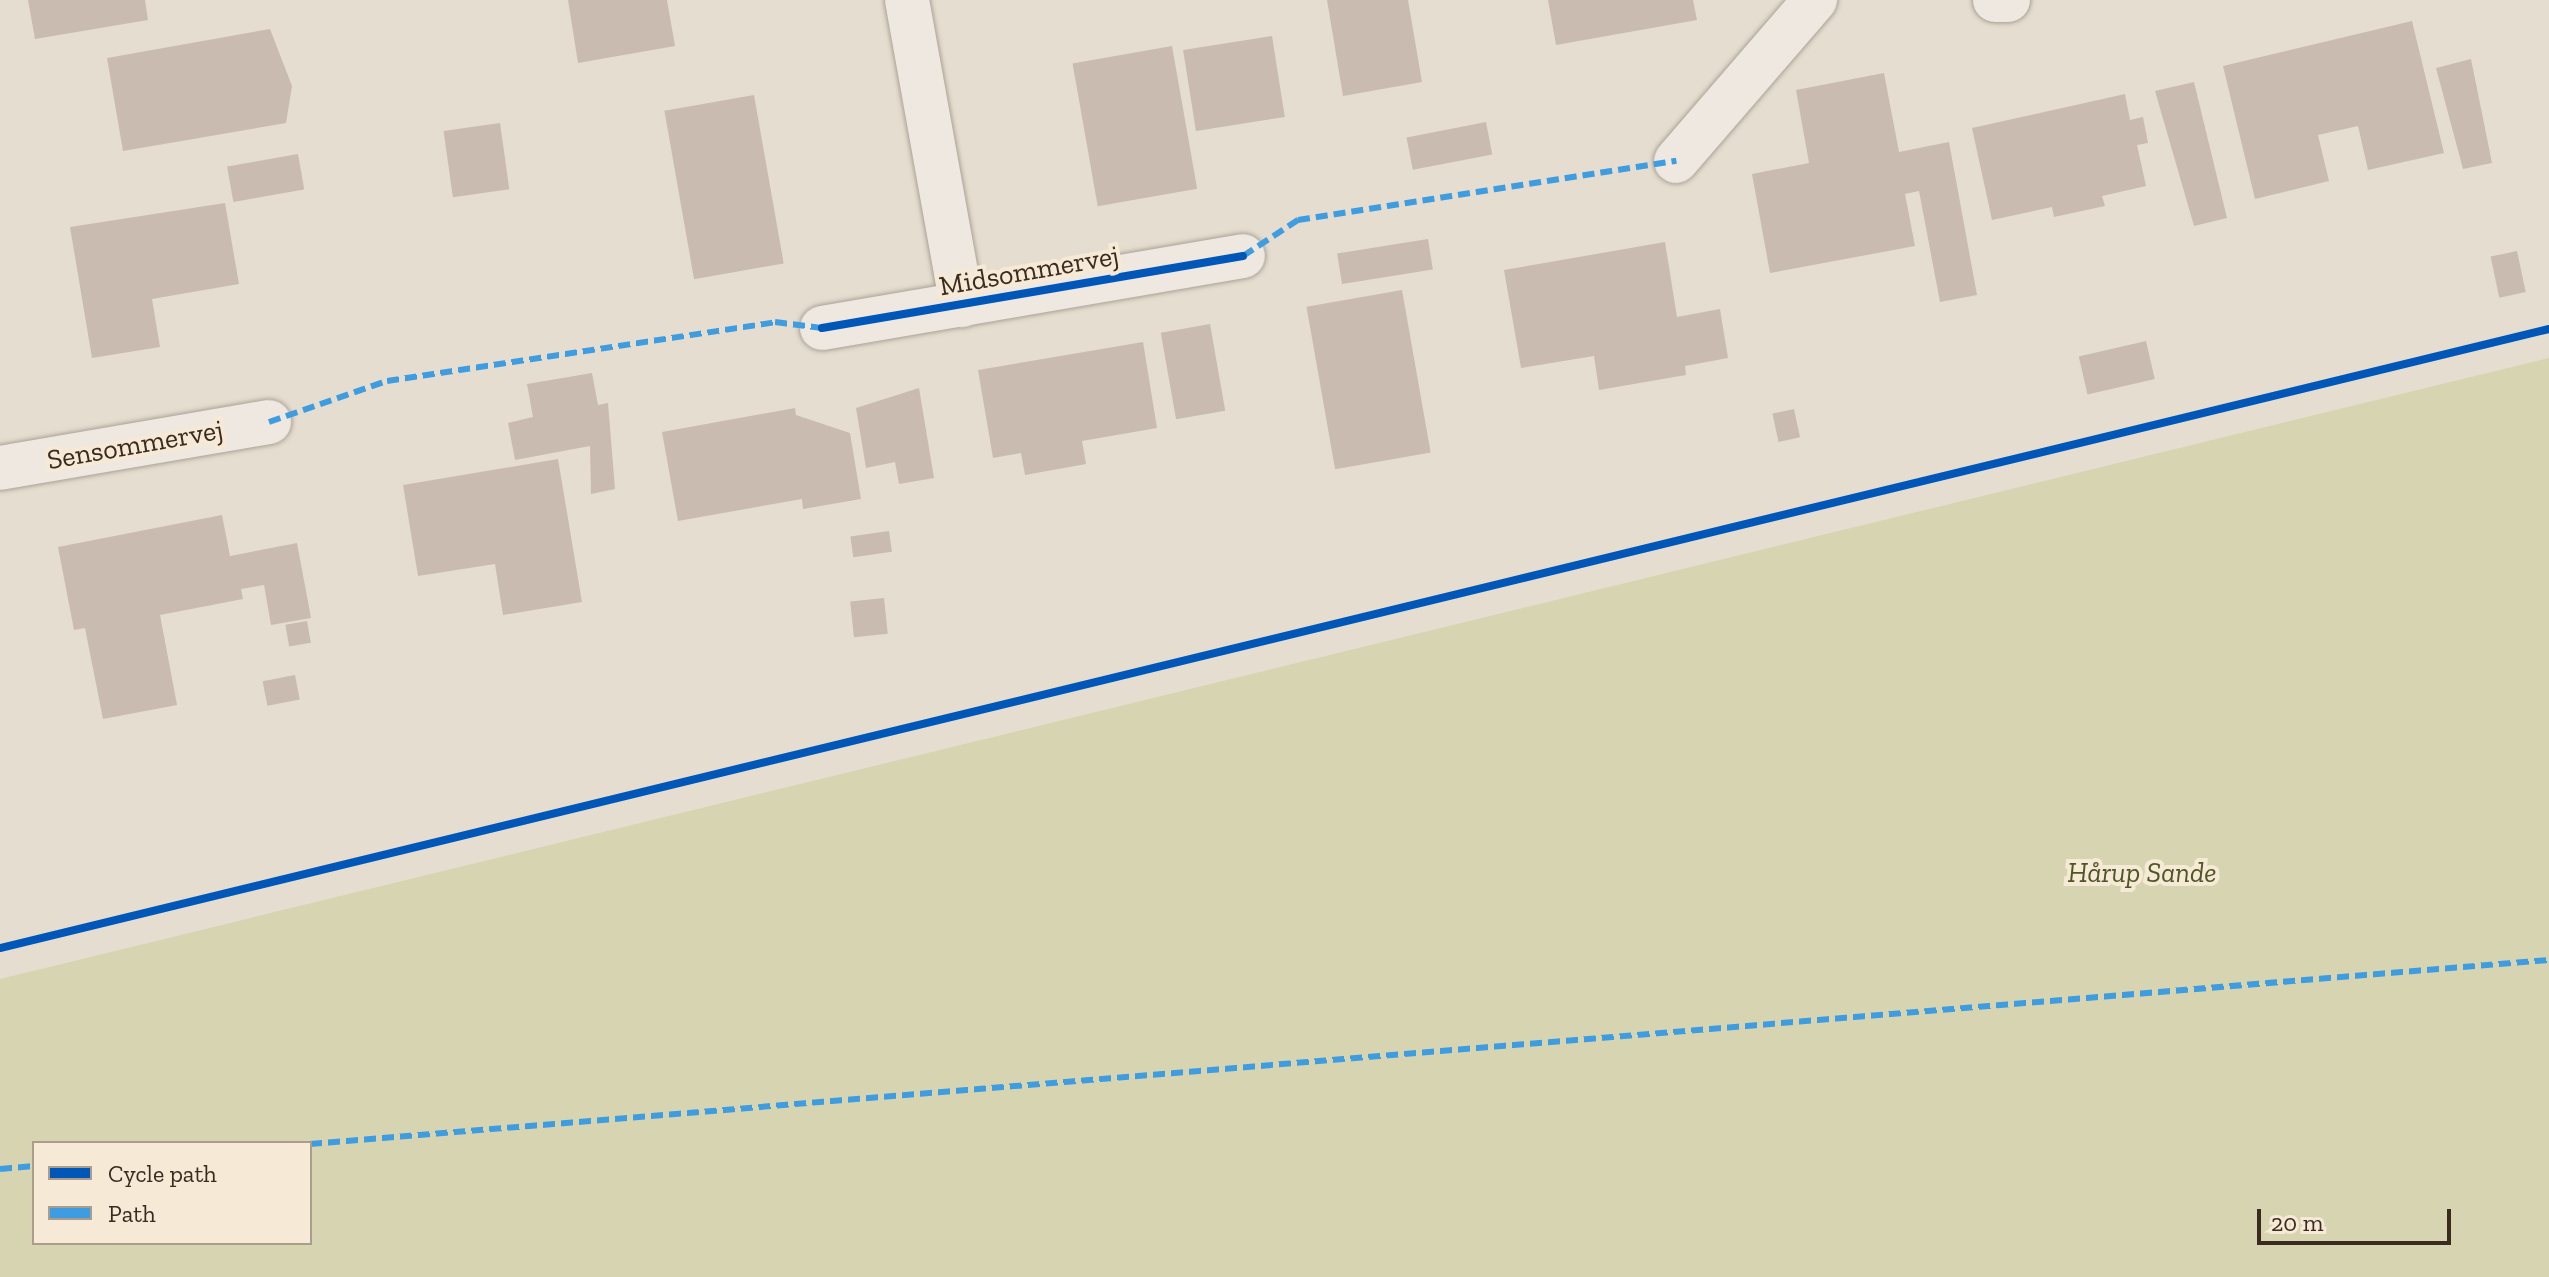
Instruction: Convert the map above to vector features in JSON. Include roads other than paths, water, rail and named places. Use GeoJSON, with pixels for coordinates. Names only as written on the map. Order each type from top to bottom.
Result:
{"type":"FeatureCollection","features":[{"type":"Feature","properties":{"kind":"street","name":"Midsommervej"},"geometry":{"type":"LineString","coordinates":[[907,0],[962,305]]}},
{"type":"Feature","properties":{"kind":"street"},"geometry":{"type":"LineString","coordinates":[[1676,161],[1815,0]]}},
{"type":"Feature","properties":{"kind":"street"},"geometry":{"type":"LineString","coordinates":[[1995,0],[2008,0]]}},
{"type":"Feature","properties":{"kind":"street","name":"Midsommervej"},"geometry":{"type":"LineString","coordinates":[[822,328],[1243,256]]}},
{"type":"Feature","properties":{"kind":"street","name":"Sensommervej"},"geometry":{"type":"LineString","coordinates":[[0,467],[269,422]]}},
{"type":"Feature","properties":{"kind":"park label","name":"Hårup Sande"},"geometry":{"type":"Point","coordinates":[2142,873]}}]}
